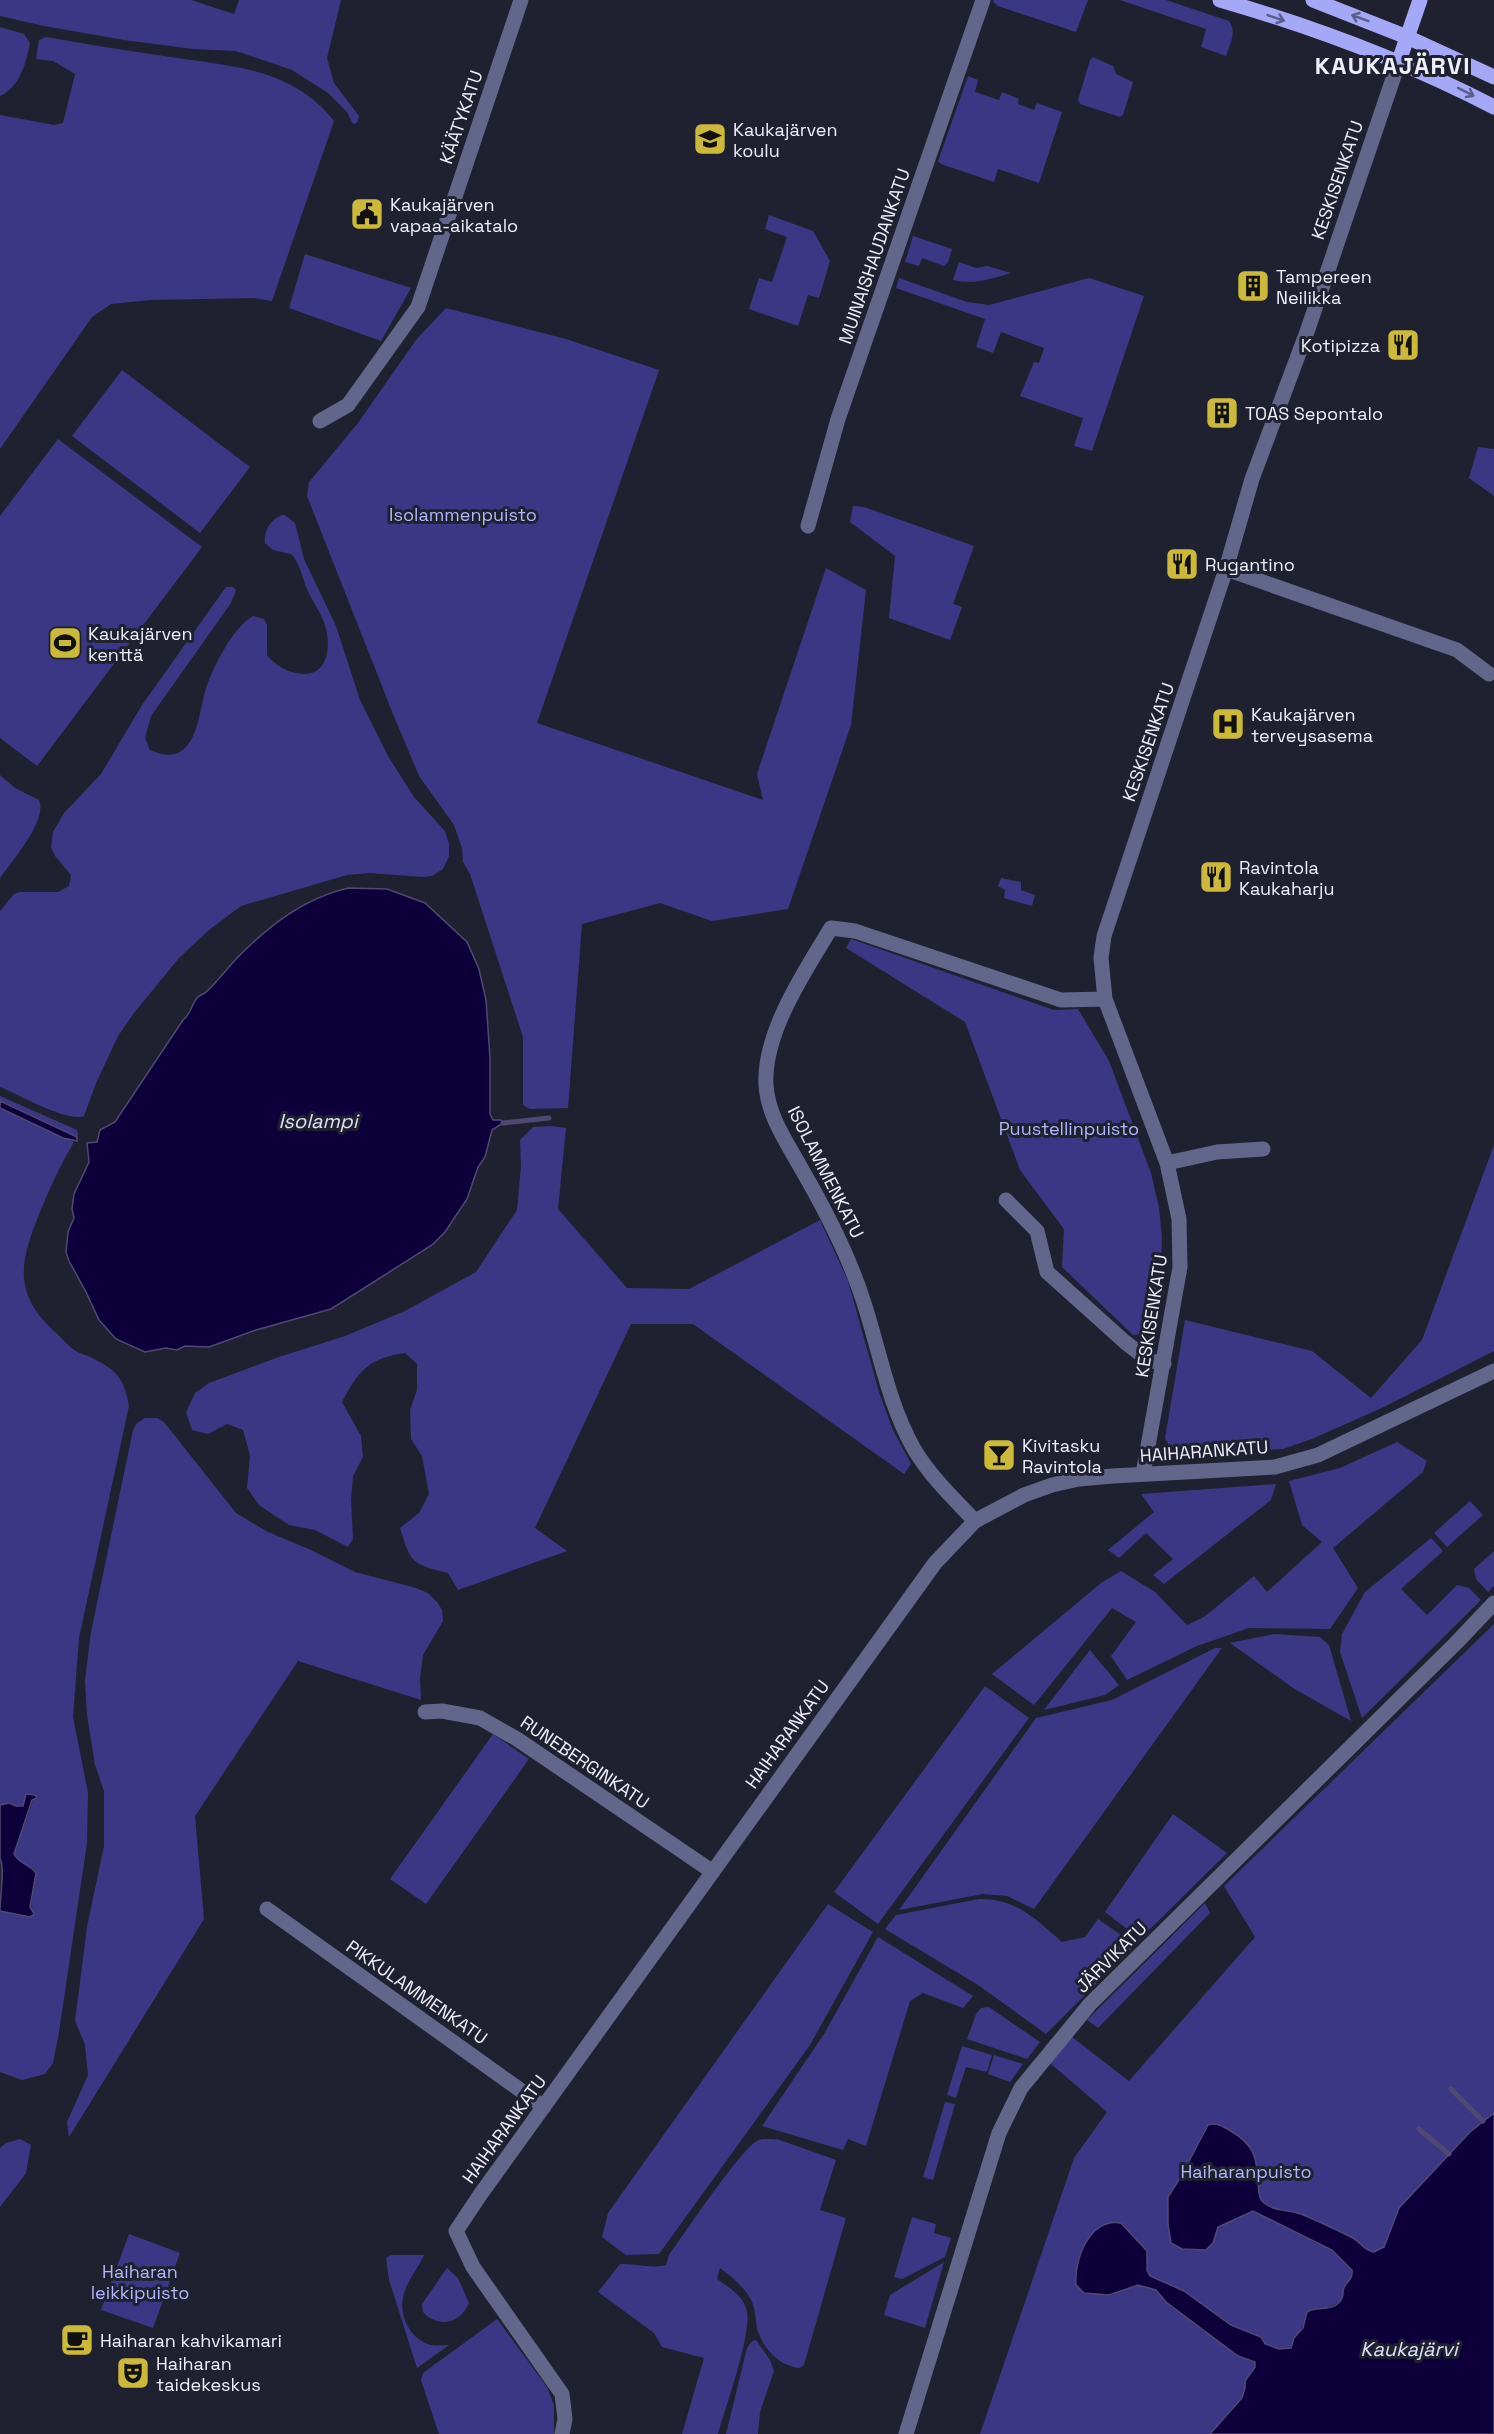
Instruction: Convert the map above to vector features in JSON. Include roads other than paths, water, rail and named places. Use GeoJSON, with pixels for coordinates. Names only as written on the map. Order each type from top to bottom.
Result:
{"type":"FeatureCollection","features":[{"type":"Feature","properties":{"kind":"main road"},"geometry":{"type":"LineString","coordinates":[[1220,0],[1399,61],[1439,78],[1494,107]]}},
{"type":"Feature","properties":{"kind":"main road"},"geometry":{"type":"LineString","coordinates":[[1313,0],[1407,37],[1494,77]]}},
{"type":"Feature","properties":{"kind":"main road","name":"KESKISENKATU"},"geometry":{"type":"LineString","coordinates":[[1399,61],[1419,0]]}},
{"type":"Feature","properties":{"kind":"street","name":"KÄÄTYKATU"},"geometry":{"type":"LineString","coordinates":[[320,422],[348,405],[418,307],[521,0]]}},
{"type":"Feature","properties":{"kind":"street","name":"MUINAISHAUDANKATU"},"geometry":{"type":"LineString","coordinates":[[808,526],[838,418],[983,0]]}},
{"type":"Feature","properties":{"kind":"street","name":"KESKISENKATU"},"geometry":{"type":"LineString","coordinates":[[1143,1474],[1180,1267],[1181,1239],[1174,1188],[1167,1163],[1105,999],[1101,958],[1104,936],[1227,569],[1252,479],[1308,329],[1399,61]]}},
{"type":"Feature","properties":{"kind":"street"},"geometry":{"type":"LineString","coordinates":[[1227,569],[1457,650],[1489,674]]}},
{"type":"Feature","properties":{"kind":"street","name":"ISOLAMMENKATU"},"geometry":{"type":"LineString","coordinates":[[975,1521],[925,1465],[914,1448],[890,1396],[864,1302],[842,1243],[824,1207],[774,1121],[766,1084],[771,1042],[793,995],[831,928],[855,931],[1061,1000],[1105,999]]}},
{"type":"Feature","properties":{"kind":"street"},"geometry":{"type":"LineString","coordinates":[[1167,1163],[1217,1152],[1263,1149]]}},
{"type":"Feature","properties":{"kind":"street"},"geometry":{"type":"LineString","coordinates":[[1006,1200],[1037,1231],[1047,1272],[1140,1354],[1148,1360],[1164,1364]]}},
{"type":"Feature","properties":{"kind":"street","name":"HAIHARANKATU"},"geometry":{"type":"LineString","coordinates":[[562,2434],[565,2419],[562,2394],[473,2267],[456,2231],[917,1586],[957,1538],[975,1521],[1024,1495],[1052,1485],[1079,1479],[1265,1468],[1318,1455],[1494,1371]]}},
{"type":"Feature","properties":{"kind":"street","name":"JÄRVIKATU"},"geometry":{"type":"LineString","coordinates":[[906,2434],[999,2133],[1021,2088],[1090,2004],[1494,1603]]}},
{"type":"Feature","properties":{"kind":"street","name":"RUNEBERGINKATU"},"geometry":{"type":"LineString","coordinates":[[425,1712],[442,1711],[480,1718],[517,1739],[713,1872]]}},
{"type":"Feature","properties":{"kind":"street","name":"PIKKULAMMENKATU"},"geometry":{"type":"LineString","coordinates":[[267,1909],[544,2108]]}},
{"type":"Feature","properties":{"kind":"water","name":"Isolampi"},"geometry":{"type":"Polygon","coordinates":[[[348,888],[387,889],[425,903],[467,942],[479,969],[486,1000],[490,1058],[490,1114],[493,1120],[501,1120],[503,1123],[492,1130],[485,1157],[478,1167],[467,1199],[445,1232],[432,1245],[331,1309],[256,1330],[209,1347],[185,1346],[177,1350],[166,1348],[145,1352],[116,1339],[99,1320],[66,1252],[68,1232],[74,1218],[72,1209],[74,1194],[89,1162],[87,1143],[97,1142],[100,1130],[115,1122],[198,997],[210,988],[240,955],[276,923],[303,905],[332,892],[348,888]]]}},
{"type":"Feature","properties":{"kind":"water"},"geometry":{"type":"Polygon","coordinates":[[[0,1101],[77,1137],[77,1141],[63,1138],[0,1108],[0,1101]]]}},
{"type":"Feature","properties":{"kind":"water"},"geometry":{"type":"Polygon","coordinates":[[[26,1794],[35,1795],[37,1798],[32,1800],[14,1854],[36,1873],[30,1907],[34,1914],[30,1917],[0,1911],[2,1875],[0,1805],[9,1803],[23,1806],[26,1794]]]}},
{"type":"Feature","properties":{"kind":"water","name":"Kaukajärvi"},"geometry":{"type":"Polygon","coordinates":[[[1494,2113],[1494,2434],[1210,2434],[1242,2398],[1245,2381],[1255,2367],[1255,2362],[1238,2356],[1166,2302],[1156,2290],[1138,2285],[1109,2295],[1084,2293],[1076,2285],[1081,2253],[1092,2234],[1100,2227],[1110,2223],[1121,2223],[1147,2251],[1147,2270],[1150,2276],[1184,2291],[1231,2325],[1261,2337],[1265,2344],[1279,2349],[1291,2348],[1294,2338],[1303,2328],[1307,2312],[1331,2307],[1339,2302],[1343,2297],[1343,2289],[1352,2276],[1352,2270],[1332,2250],[1253,2211],[1218,2227],[1213,2243],[1206,2250],[1182,2249],[1171,2243],[1168,2197],[1208,2125],[1216,2124],[1224,2127],[1249,2146],[1257,2166],[1260,2197],[1266,2205],[1314,2219],[1351,2237],[1367,2250],[1374,2252],[1384,2247],[1399,2208],[1470,2132],[1494,2113]]]}},
{"type":"Feature","properties":{"kind":"waterway"},"geometry":{"type":"LineString","coordinates":[[503,1123],[549,1118]]}},
{"type":"Feature","properties":{"kind":"waterway"},"geometry":{"type":"LineString","coordinates":[[1451,2089],[1483,2121]]}},
{"type":"Feature","properties":{"kind":"waterway"},"geometry":{"type":"LineString","coordinates":[[1419,2129],[1449,2154]]}},
{"type":"Feature","properties":{"kind":"place","name":"Kaukajärven koulu"},"geometry":{"type":"Point","coordinates":[710,139]}},
{"type":"Feature","properties":{"kind":"place","name":"Kaukajärven vapaa-aikatalo"},"geometry":{"type":"Point","coordinates":[367,214]}},
{"type":"Feature","properties":{"kind":"place","name":"Tampereen Neilikka"},"geometry":{"type":"Point","coordinates":[1253,286]}},
{"type":"Feature","properties":{"kind":"place","name":"Kotipizza"},"geometry":{"type":"Point","coordinates":[1403,345]}},
{"type":"Feature","properties":{"kind":"place","name":"TOAS Sepontalo"},"geometry":{"type":"Point","coordinates":[1222,413]}},
{"type":"Feature","properties":{"kind":"place","name":"Rugantino"},"geometry":{"type":"Point","coordinates":[1182,564]}},
{"type":"Feature","properties":{"kind":"place","name":"Kaukajärven kenttä"},"geometry":{"type":"Point","coordinates":[65,643]}},
{"type":"Feature","properties":{"kind":"place","name":"Kaukajärven terveysasema"},"geometry":{"type":"Point","coordinates":[1228,724]}},
{"type":"Feature","properties":{"kind":"place","name":"Ravintola Kaukaharju"},"geometry":{"type":"Point","coordinates":[1216,877]}},
{"type":"Feature","properties":{"kind":"place","name":"Kivitasku Ravintola"},"geometry":{"type":"Point","coordinates":[999,1455]}},
{"type":"Feature","properties":{"kind":"place","name":"Haiharan kahvikamari"},"geometry":{"type":"Point","coordinates":[77,2340]}},
{"type":"Feature","properties":{"kind":"place","name":"Haiharan taidekeskus"},"geometry":{"type":"Point","coordinates":[133,2373]}},
{"type":"Feature","properties":{"kind":"district","name":"KAUKAJÄRVI"},"geometry":{"type":"Point","coordinates":[1393,65]}},
{"type":"Feature","properties":{"kind":"park label","name":"Isolammenpuisto"},"geometry":{"type":"Point","coordinates":[463,514]}},
{"type":"Feature","properties":{"kind":"park label","name":"Puustellinpuisto"},"geometry":{"type":"Point","coordinates":[1069,1128]}},
{"type":"Feature","properties":{"kind":"park label","name":"Haiharanpuisto"},"geometry":{"type":"Point","coordinates":[1246,2171]}},
{"type":"Feature","properties":{"kind":"park label","name":"Haiharan leikkipuisto"},"geometry":{"type":"Point","coordinates":[140,2281]}}]}
